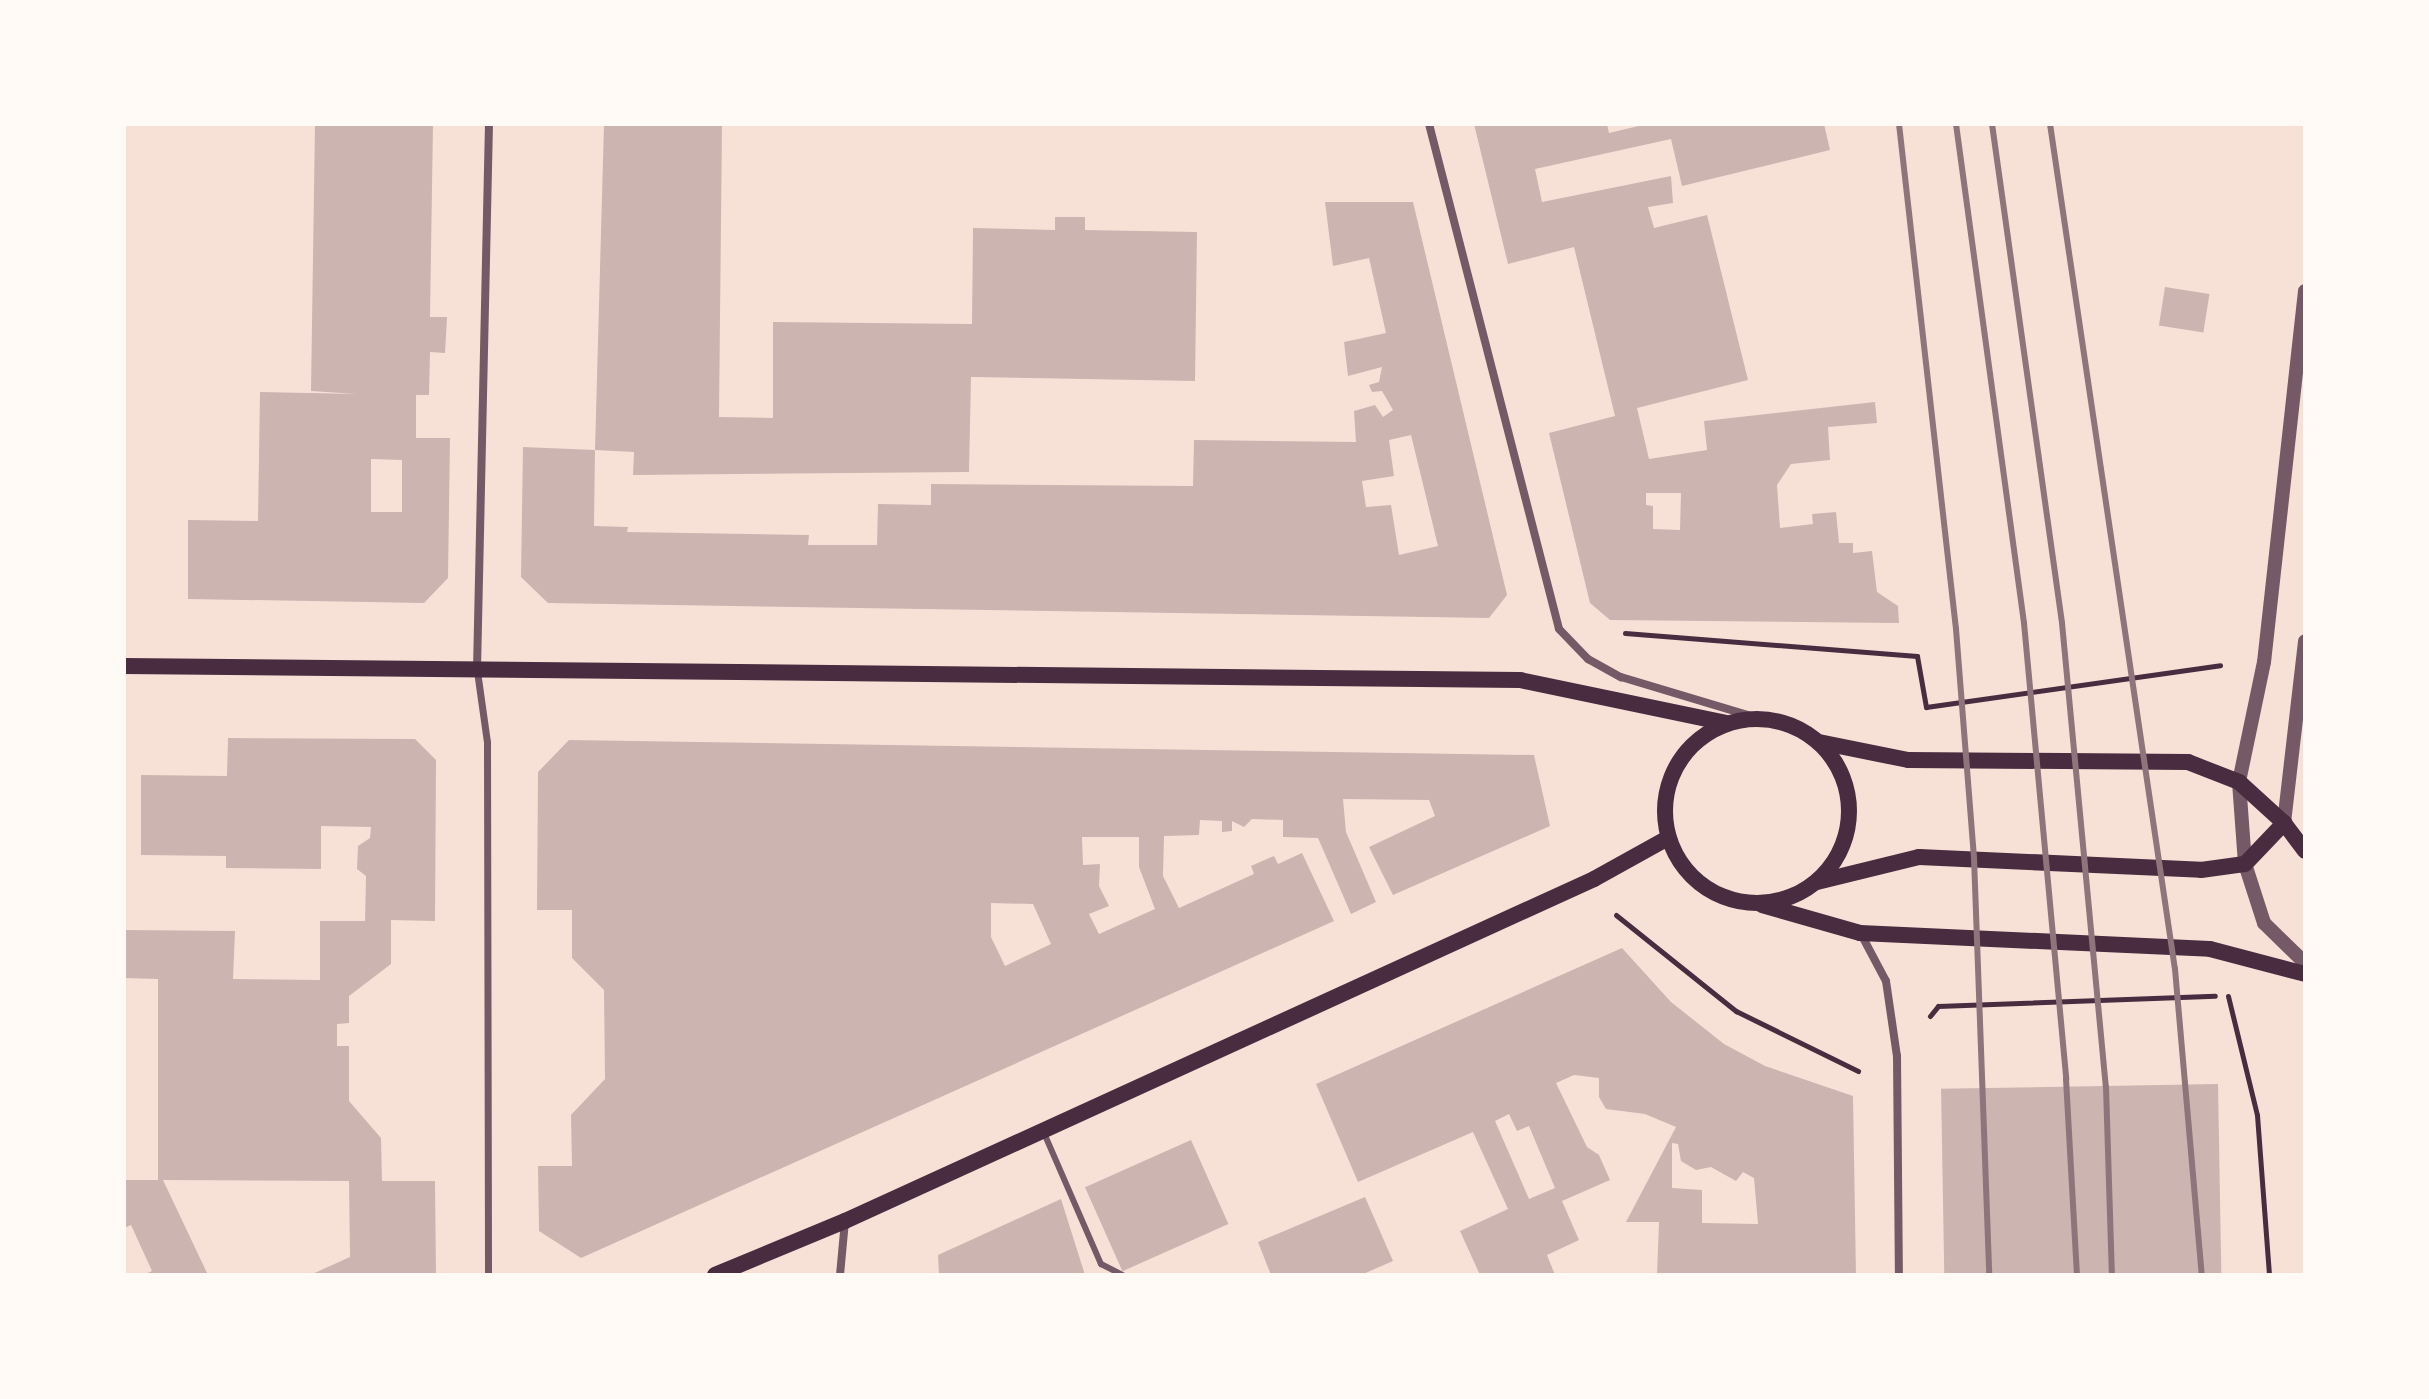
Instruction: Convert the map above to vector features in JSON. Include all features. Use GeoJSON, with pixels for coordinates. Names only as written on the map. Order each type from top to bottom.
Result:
{"type":"FeatureCollection","features":[{"type":"Feature","properties":{"kind":"main road"},"geometry":{"type":"LineString","coordinates":[[124,666],[1520,680],[1726,723]]}},
{"type":"Feature","properties":{"kind":"main road"},"geometry":{"type":"LineString","coordinates":[[1816,883],[1837,858],[1848,829],[1848,797],[1838,767],[1819,742],[1800,729],[1758,718],[1726,723],[1701,737],[1675,770],[1664,810],[1668,838],[1680,863],[1700,884],[1726,898],[1860,933],[2210,949],[2305,974]]}},
{"type":"Feature","properties":{"kind":"main road"},"geometry":{"type":"LineString","coordinates":[[1819,742],[1908,760],[2188,762],[2239,782],[2284,823],[2305,851]]}},
{"type":"Feature","properties":{"kind":"main road"},"geometry":{"type":"LineString","coordinates":[[1757,904],[1798,894],[1816,883],[1919,857],[2201,870],[2245,864],[2284,823]]}},
{"type":"Feature","properties":{"kind":"main road"},"geometry":{"type":"LineString","coordinates":[[715,1275],[845,1221],[1594,879],[1668,838]]}},
{"type":"Feature","properties":{"kind":"street"},"geometry":{"type":"LineString","coordinates":[[488,1275],[487,742],[477,669],[489,124]]}},
{"type":"Feature","properties":{"kind":"street"},"geometry":{"type":"LineString","coordinates":[[1429,124],[1559,629],[1588,659],[1621,677],[1758,718]]}},
{"type":"Feature","properties":{"kind":"street"},"geometry":{"type":"LineString","coordinates":[[2305,291],[2264,662],[2239,782],[2245,864],[2264,923],[2305,963]]}},
{"type":"Feature","properties":{"kind":"street"},"geometry":{"type":"LineString","coordinates":[[2284,823],[2305,641]]}},
{"type":"Feature","properties":{"kind":"street"},"geometry":{"type":"LineString","coordinates":[[1860,933],[1886,981],[1897,1056],[1899,1275]]}},
{"type":"Feature","properties":{"kind":"street"},"geometry":{"type":"LineString","coordinates":[[840,1275],[845,1221]]}},
{"type":"Feature","properties":{"kind":"lane"},"geometry":{"type":"LineString","coordinates":[[1043,1129],[1101,1264],[1123,1275]]}},
{"type":"Feature","properties":{"kind":"path"},"geometry":{"type":"LineString","coordinates":[[1559,629],[1917,656],[1926,707],[2190,667],[2264,662]]}},
{"type":"Feature","properties":{"kind":"path"},"geometry":{"type":"LineString","coordinates":[[1594,879],[1610,910],[1736,1011],[1869,1076],[1897,1056],[1938,1006],[2228,995],[2257,1115],[2269,1275]]}},
{"type":"Feature","properties":{"kind":"building"},"geometry":{"type":"Polygon","coordinates":[[[315,124],[433,124],[430,317],[447,317],[445,353],[430,352],[429,395],[416,395],[416,438],[450,438],[448,578],[424,603],[188,599],[188,520],[258,521],[260,392],[357,394],[311,391],[315,124]],[[371,459],[371,512],[402,512],[402,460],[371,459]]]}},
{"type":"Feature","properties":{"kind":"building"},"geometry":{"type":"Polygon","coordinates":[[[604,124],[722,124],[719,417],[773,418],[773,322],[972,324],[973,228],[1055,230],[1055,217],[1085,217],[1085,230],[1197,232],[1195,381],[971,377],[969,472],[633,475],[634,452],[595,450],[604,124]]]}},
{"type":"Feature","properties":{"kind":"building"},"geometry":{"type":"Polygon","coordinates":[[[1474,124],[1607,124],[1609,133],[1647,124],[1824,124],[1830,150],[1682,186],[1671,139],[1535,169],[1542,202],[1671,176],[1673,203],[1648,207],[1654,228],[1707,215],[1748,380],[1637,408],[1649,459],[1707,450],[1704,421],[1875,402],[1877,423],[1828,427],[1830,460],[1791,464],[1777,485],[1780,528],[1813,524],[1812,514],[1836,512],[1839,543],[1853,543],[1853,553],[1872,551],[1877,592],[1898,606],[1899,623],[1610,620],[1590,603],[1549,433],[1615,416],[1574,247],[1508,264],[1474,124]],[[1646,493],[1646,505],[1653,506],[1653,529],[1680,530],[1681,493],[1646,493]]]}},
{"type":"Feature","properties":{"kind":"building"},"geometry":{"type":"Polygon","coordinates":[[[1325,202],[1413,202],[1507,595],[1489,618],[548,603],[521,577],[523,447],[595,450],[594,526],[628,527],[627,532],[809,535],[808,545],[877,545],[878,504],[931,505],[931,484],[1193,486],[1194,440],[1356,442],[1354,411],[1375,405],[1383,417],[1393,410],[1382,391],[1372,392],[1369,385],[1379,382],[1382,367],[1348,376],[1344,342],[1386,333],[1369,258],[1333,266],[1325,202]],[[1411,435],[1389,440],[1394,476],[1362,481],[1366,507],[1391,505],[1399,555],[1438,546],[1411,435]]]}},
{"type":"Feature","properties":{"kind":"building"},"geometry":{"type":"Polygon","coordinates":[[[2165,287],[2209,294],[2203,333],[2159,326],[2165,287]]]}},
{"type":"Feature","properties":{"kind":"building"},"geometry":{"type":"Polygon","coordinates":[[[228,738],[415,739],[436,760],[435,921],[391,920],[391,964],[349,996],[349,1023],[337,1024],[337,1046],[349,1046],[349,1101],[381,1138],[382,1181],[435,1181],[436,1275],[310,1275],[350,1257],[349,1181],[163,1180],[208,1275],[143,1275],[152,1271],[131,1225],[124,1228],[124,1180],[158,1180],[158,979],[124,978],[124,930],[235,931],[233,979],[320,980],[320,921],[365,921],[366,876],[357,869],[358,846],[370,838],[371,827],[321,826],[321,869],[226,868],[226,856],[141,855],[141,775],[227,776],[228,738]]]}},
{"type":"Feature","properties":{"kind":"building"},"geometry":{"type":"Polygon","coordinates":[[[569,740],[1534,755],[1550,826],[1393,895],[1369,847],[1435,816],[1429,800],[1343,799],[1346,832],[1376,902],[1351,914],[1318,838],[1283,837],[1283,820],[1252,819],[1244,827],[1232,821],[1232,831],[1222,832],[1222,821],[1200,820],[1199,835],[1164,836],[1163,876],[1179,908],[1254,874],[1251,866],[1274,856],[1278,864],[1302,853],[1334,921],[581,1258],[539,1231],[538,1166],[572,1166],[571,1115],[605,1079],[604,990],[572,958],[572,910],[537,910],[538,772],[569,740]],[[1082,837],[1083,865],[1100,864],[1099,886],[1109,906],[1089,914],[1099,934],[1155,909],[1139,867],[1139,837],[1082,837]],[[991,903],[991,937],[1005,966],[1051,944],[1033,904],[991,903]]]}},
{"type":"Feature","properties":{"kind":"building"},"geometry":{"type":"Polygon","coordinates":[[[1622,948],[1671,1002],[1724,1044],[1765,1066],[1853,1096],[1856,1275],[1657,1275],[1659,1222],[1626,1222],[1676,1127],[1645,1114],[1606,1109],[1599,1097],[1599,1078],[1574,1075],[1556,1083],[1587,1147],[1599,1155],[1610,1180],[1562,1201],[1579,1240],[1547,1255],[1555,1275],[1480,1275],[1460,1231],[1508,1209],[1473,1132],[1358,1182],[1316,1084],[1622,948]],[[1509,1114],[1495,1121],[1529,1199],[1555,1188],[1529,1126],[1517,1131],[1509,1114]],[[1672,1143],[1672,1188],[1702,1190],[1702,1223],[1758,1224],[1754,1178],[1743,1172],[1736,1181],[1711,1167],[1696,1170],[1681,1161],[1678,1144],[1672,1143]]]}},
{"type":"Feature","properties":{"kind":"building"},"geometry":{"type":"Polygon","coordinates":[[[2218,1084],[2221,1275],[1944,1275],[1941,1089],[2218,1084]]]}},
{"type":"Feature","properties":{"kind":"building"},"geometry":{"type":"Polygon","coordinates":[[[1191,1140],[1228,1224],[1122,1271],[1085,1187],[1191,1140]]]}},
{"type":"Feature","properties":{"kind":"building"},"geometry":{"type":"Polygon","coordinates":[[[1365,1197],[1393,1261],[1361,1275],[1271,1275],[1258,1242],[1365,1197]]]}},
{"type":"Feature","properties":{"kind":"building"},"geometry":{"type":"Polygon","coordinates":[[[1061,1199],[1085,1275],[939,1275],[938,1255],[1061,1199]]]}},
{"type":"Feature","properties":{"kind":"railway"},"geometry":{"type":"LineString","coordinates":[[1899,124],[1956,629],[1974,858],[1989,1275]]}},
{"type":"Feature","properties":{"kind":"railway"},"geometry":{"type":"LineString","coordinates":[[1956,124],[2024,623],[2066,1079],[2077,1275]]}},
{"type":"Feature","properties":{"kind":"railway"},"geometry":{"type":"LineString","coordinates":[[1992,124],[2062,623],[2106,1087],[2112,1275]]}},
{"type":"Feature","properties":{"kind":"railway"},"geometry":{"type":"LineString","coordinates":[[2050,124],[2175,969],[2202,1275]]}}]}
